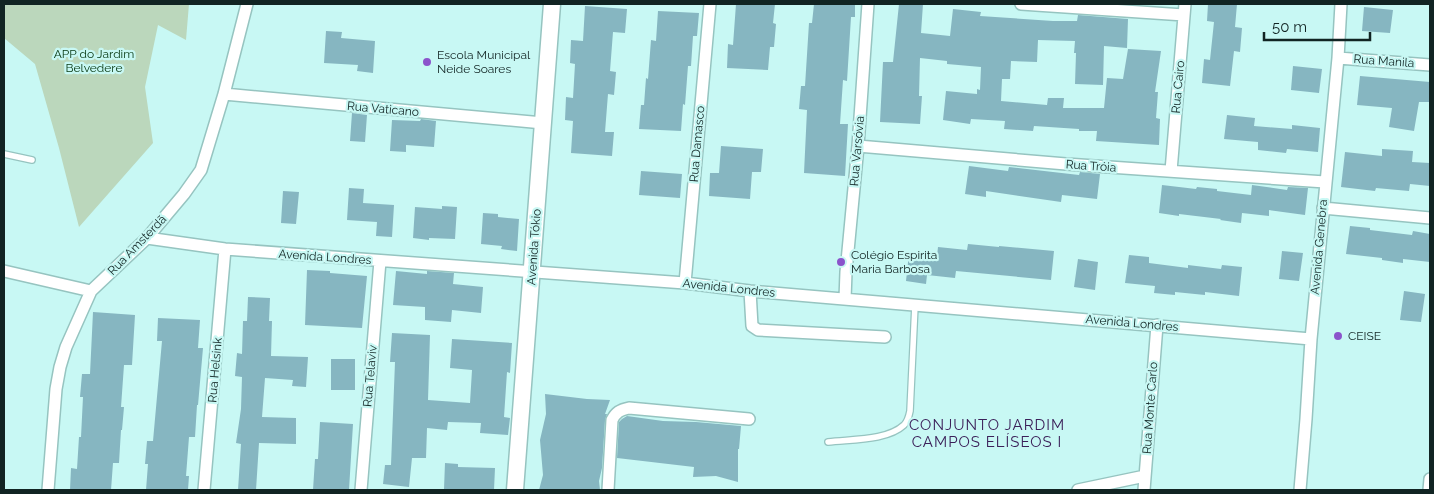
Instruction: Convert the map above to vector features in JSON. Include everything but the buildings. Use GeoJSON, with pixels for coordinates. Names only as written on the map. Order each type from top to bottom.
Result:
{"type":"FeatureCollection","features":[{"type":"Feature","properties":{"kind":"street","name":"Rua Amsterdã"},"geometry":{"type":"LineString","coordinates":[[48,490],[56,397],[60,367],[66,347],[91,291],[147,238],[202,170],[247,4]]}},
{"type":"Feature","properties":{"kind":"street","name":"Avenida Tókio"},"geometry":{"type":"LineString","coordinates":[[515,490],[552,4]]}},
{"type":"Feature","properties":{"kind":"street","name":"Rua Damasco"},"geometry":{"type":"LineString","coordinates":[[685,283],[710,4]]}},
{"type":"Feature","properties":{"kind":"street","name":"Rua Varsóvia"},"geometry":{"type":"LineString","coordinates":[[845,299],[868,4]]}},
{"type":"Feature","properties":{"kind":"street"},"geometry":{"type":"LineString","coordinates":[[1021,4],[1184,9]]}},
{"type":"Feature","properties":{"kind":"street","name":"Avenida Genebra"},"geometry":{"type":"LineString","coordinates":[[1300,490],[1310,338],[1338,58],[1341,4]]}},
{"type":"Feature","properties":{"kind":"street","name":"Rua Cairo"},"geometry":{"type":"LineString","coordinates":[[1171,171],[1184,9]]}},
{"type":"Feature","properties":{"kind":"street","name":"Rua Manila"},"geometry":{"type":"LineString","coordinates":[[1338,58],[1430,65]]}},
{"type":"Feature","properties":{"kind":"street","name":"Rua Vaticano"},"geometry":{"type":"LineString","coordinates":[[224,94],[543,123]]}},
{"type":"Feature","properties":{"kind":"street","name":"Rua Tróia"},"geometry":{"type":"LineString","coordinates":[[858,146],[1066,164],[1325,182]]}},
{"type":"Feature","properties":{"kind":"street"},"geometry":{"type":"LineString","coordinates":[[1323,208],[1430,218]]}},
{"type":"Feature","properties":{"kind":"street","name":"Avenida Londres"},"geometry":{"type":"LineString","coordinates":[[147,238],[226,249],[685,283],[750,291],[1310,338]]}},
{"type":"Feature","properties":{"kind":"street","name":"Rua Helsink"},"geometry":{"type":"LineString","coordinates":[[204,490],[226,249]]}},
{"type":"Feature","properties":{"kind":"street","name":"Rua Telaviv"},"geometry":{"type":"LineString","coordinates":[[361,490],[380,261]]}},
{"type":"Feature","properties":{"kind":"street"},"geometry":{"type":"LineString","coordinates":[[4,271],[91,291]]}},
{"type":"Feature","properties":{"kind":"street"},"geometry":{"type":"LineString","coordinates":[[750,291],[752,326],[758,330],[885,337]]}},
{"type":"Feature","properties":{"kind":"street","name":"Rua Monte Carlo"},"geometry":{"type":"LineString","coordinates":[[1144,490],[1157,325]]}},
{"type":"Feature","properties":{"kind":"street"},"geometry":{"type":"LineString","coordinates":[[608,490],[612,420],[614,414],[620,410],[629,408],[749,418]]}},
{"type":"Feature","properties":{"kind":"street"},"geometry":{"type":"LineString","coordinates":[[1078,490],[1145,476]]}},
{"type":"Feature","properties":{"kind":"street"},"geometry":{"type":"LineString","coordinates":[[1429,490],[1430,479]]}},
{"type":"Feature","properties":{"kind":"lane"},"geometry":{"type":"LineString","coordinates":[[4,154],[32,160]]}},
{"type":"Feature","properties":{"kind":"lane"},"geometry":{"type":"LineString","coordinates":[[828,442],[879,436],[894,432],[906,424],[910,411],[915,305]]}},
{"type":"Feature","properties":{"kind":"green space","name":"APP do Jardim Belvedere"},"geometry":{"type":"Polygon","coordinates":[[[4,4],[189,4],[186,40],[158,25],[145,87],[153,143],[79,227],[35,64],[4,38],[4,4]]]}},
{"type":"Feature","properties":{"kind":"place","name":"Escola Municipal Neide Soares"},"geometry":{"type":"Point","coordinates":[427,62]}},
{"type":"Feature","properties":{"kind":"place","name":"Colégio Espirita Maria Barbosa"},"geometry":{"type":"Point","coordinates":[841,262]}},
{"type":"Feature","properties":{"kind":"place","name":"CEISE"},"geometry":{"type":"Point","coordinates":[1338,336]}},
{"type":"Feature","properties":{"kind":"district","name":"CONJUNTO JARDIM CAMPOS ELÍSEOS I"},"geometry":{"type":"Point","coordinates":[987,434]}}]}
